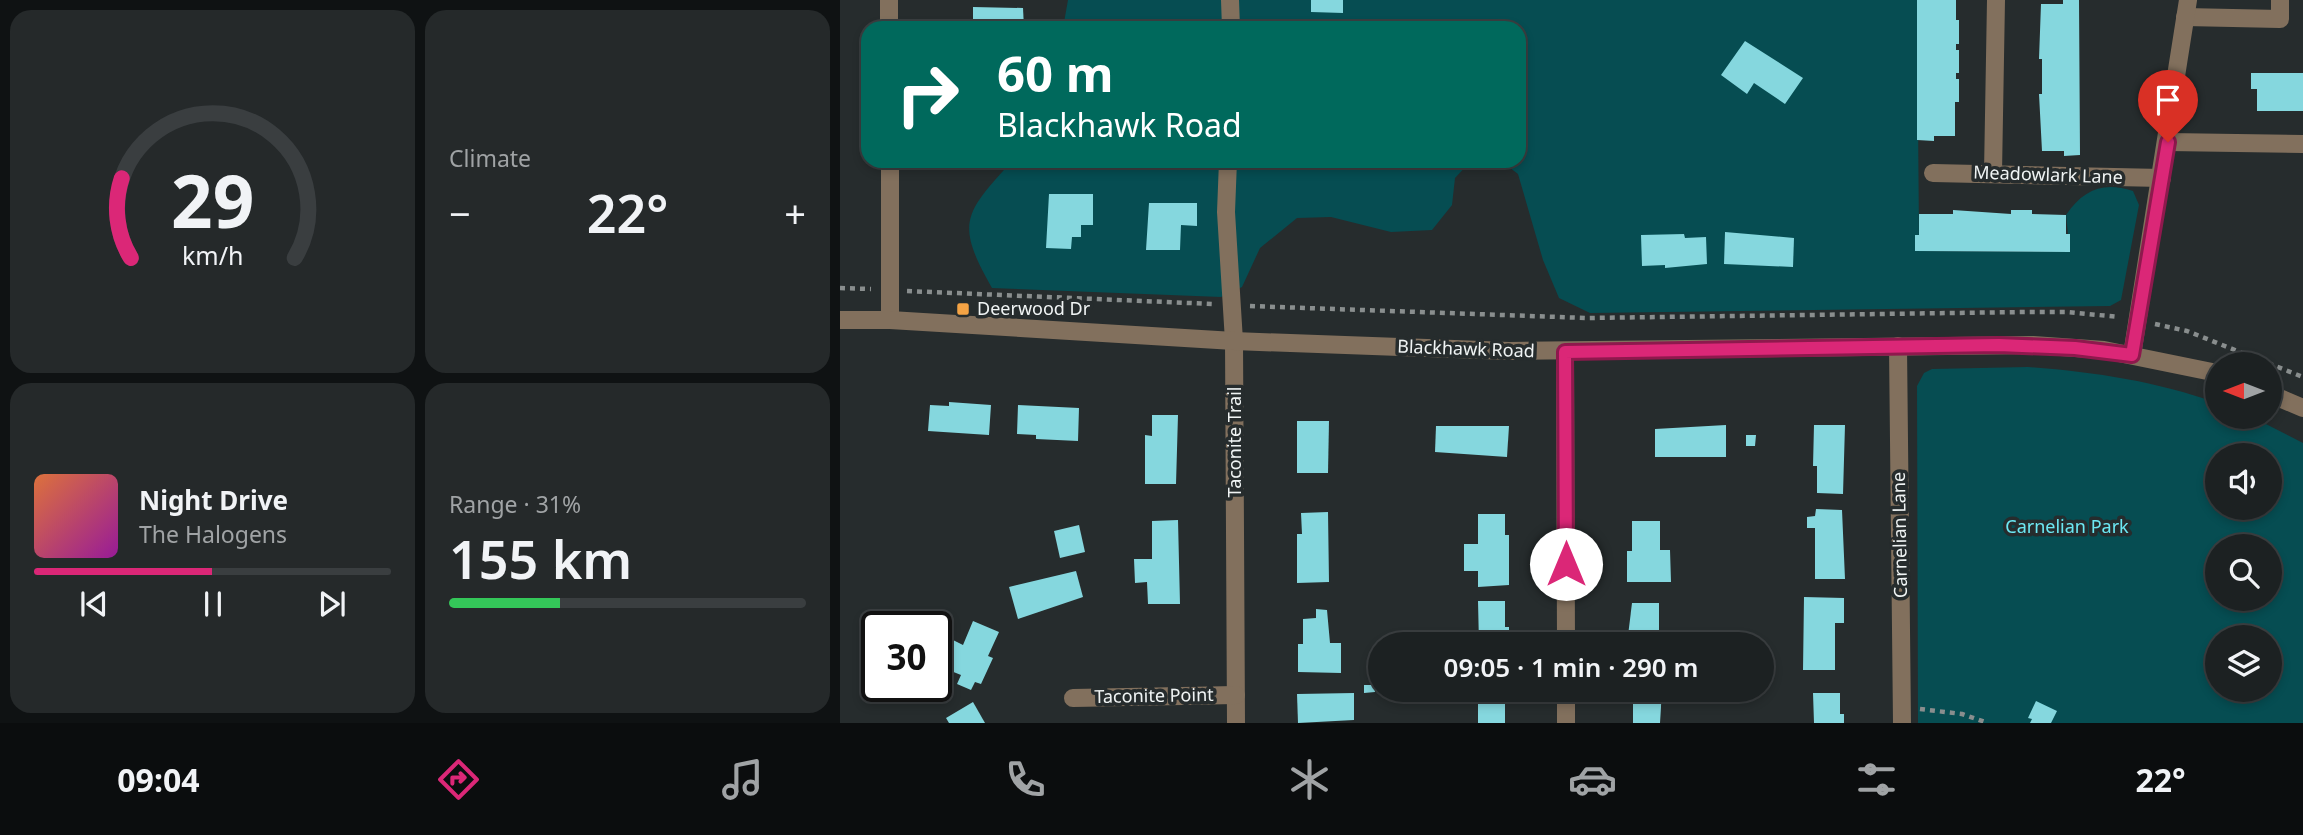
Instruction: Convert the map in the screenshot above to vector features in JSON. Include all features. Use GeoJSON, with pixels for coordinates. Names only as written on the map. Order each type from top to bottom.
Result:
{"type":"FeatureCollection","features":[{"type":"Feature","properties":{"kind":"street"},"geometry":{"type":"LineString","coordinates":[[889,0],[889,21]]}},
{"type":"Feature","properties":{"kind":"street"},"geometry":{"type":"LineString","coordinates":[[1230,0],[1231,21]]}},
{"type":"Feature","properties":{"kind":"street"},"geometry":{"type":"LineString","coordinates":[[1993,173],[1996,0]]}},
{"type":"Feature","properties":{"kind":"street"},"geometry":{"type":"LineString","coordinates":[[2132,355],[2168,142],[2187,9],[2280,19],[2280,0]]}},
{"type":"Feature","properties":{"kind":"street"},"geometry":{"type":"LineString","coordinates":[[2168,142],[2303,144]]}},
{"type":"Feature","properties":{"kind":"street"},"geometry":{"type":"LineString","coordinates":[[890,168],[890,320]]}},
{"type":"Feature","properties":{"kind":"street","name":"Taconite Trail"},"geometry":{"type":"LineString","coordinates":[[1228,168],[1230,305],[1234,341],[1236,723]]}},
{"type":"Feature","properties":{"kind":"street","name":"Meadowlark Lane"},"geometry":{"type":"LineString","coordinates":[[1933,173],[2162,178]]}},
{"type":"Feature","properties":{"kind":"street","name":"Blackhawk Road"},"geometry":{"type":"LineString","coordinates":[[840,320],[890,320],[1234,341],[1565,352],[2034,345],[2132,355],[2205,370]]}},
{"type":"Feature","properties":{"kind":"street","name":"Carnelian Lane"},"geometry":{"type":"LineString","coordinates":[[1898,346],[1901,715]]}},
{"type":"Feature","properties":{"kind":"street"},"geometry":{"type":"LineString","coordinates":[[1565,352],[1566,632]]}},
{"type":"Feature","properties":{"kind":"street"},"geometry":{"type":"LineString","coordinates":[[2282,399],[2303,408]]}},
{"type":"Feature","properties":{"kind":"street","name":"Taconite Point"},"geometry":{"type":"LineString","coordinates":[[1073,698],[1236,695]]}},
{"type":"Feature","properties":{"kind":"street"},"geometry":{"type":"LineString","coordinates":[[1566,702],[1566,723]]}},
{"type":"Feature","properties":{"kind":"path"},"geometry":{"type":"LineString","coordinates":[[840,288],[1587,318],[2067,312],[2137,320],[2187,331],[2303,377]]}},
{"type":"Feature","properties":{"kind":"path"},"geometry":{"type":"LineString","coordinates":[[1901,715],[1962,714],[1987,723]]}},
{"type":"Feature","properties":{"kind":"green space"},"geometry":{"type":"Polygon","coordinates":[[[1068,0],[1917,0],[1919,235],[1915,235],[1915,251],[2070,252],[2066,215],[2073,206],[2079,199],[2095,190],[2122,188],[2133,191],[2139,205],[2121,300],[2110,306],[1590,313],[1559,298],[1543,260],[1518,174],[1510,168],[1526,168],[1526,21],[1064,21],[1068,0]]]}},
{"type":"Feature","properties":{"kind":"green space"},"geometry":{"type":"Polygon","coordinates":[[[1006,168],[1464,168],[1455,178],[1452,205],[1432,230],[1391,232],[1331,217],[1297,218],[1260,248],[1242,287],[1221,297],[992,288],[980,266],[969,233],[970,220],[983,194],[1006,168]]]}},
{"type":"Feature","properties":{"kind":"green space","name":"Carnelian Park"},"geometry":{"type":"Polygon","coordinates":[[[2028,367],[2147,383],[2205,399],[2205,429],[2276,429],[2303,443],[2303,723],[1918,723],[1917,386],[1924,373],[1932,369],[2028,367]]]}},
{"type":"Feature","properties":{"kind":"building"},"geometry":{"type":"Polygon","coordinates":[[[1311,0],[1343,0],[1343,13],[1311,12],[1311,0]]]}},
{"type":"Feature","properties":{"kind":"building"},"geometry":{"type":"Polygon","coordinates":[[[1917,0],[1956,0],[1956,20],[1959,20],[1959,44],[1956,44],[1956,50],[1959,50],[1959,73],[1956,73],[1956,79],[1959,79],[1959,102],[1955,102],[1955,136],[1934,136],[1934,141],[1917,140],[1917,0]]]}},
{"type":"Feature","properties":{"kind":"building"},"geometry":{"type":"Polygon","coordinates":[[[2063,0],[2079,0],[2080,155],[2064,156],[2064,151],[2042,151],[2039,94],[2042,94],[2042,59],[2039,59],[2041,4],[2063,4],[2063,0]]]}},
{"type":"Feature","properties":{"kind":"building"},"geometry":{"type":"Polygon","coordinates":[[[973,7],[1023,8],[1024,21],[973,21],[973,7]]]}},
{"type":"Feature","properties":{"kind":"building"},"geometry":{"type":"Polygon","coordinates":[[[1745,41],[1803,78],[1785,104],[1754,83],[1747,94],[1721,75],[1745,41]]]}},
{"type":"Feature","properties":{"kind":"building"},"geometry":{"type":"Polygon","coordinates":[[[2251,73],[2303,73],[2303,111],[2257,111],[2257,89],[2251,89],[2251,73]]]}},
{"type":"Feature","properties":{"kind":"building"},"geometry":{"type":"Polygon","coordinates":[[[1049,194],[1093,194],[1093,225],[1081,225],[1081,237],[1072,237],[1071,249],[1046,248],[1049,194]]]}},
{"type":"Feature","properties":{"kind":"building"},"geometry":{"type":"Polygon","coordinates":[[[1149,203],[1197,203],[1197,226],[1181,225],[1180,250],[1146,250],[1149,203]]]}},
{"type":"Feature","properties":{"kind":"building"},"geometry":{"type":"Polygon","coordinates":[[[1953,210],[2011,214],[2011,210],[2032,210],[2032,214],[2066,215],[2070,252],[1915,251],[1915,235],[1919,235],[1919,214],[1953,214],[1953,210]]]}},
{"type":"Feature","properties":{"kind":"building"},"geometry":{"type":"Polygon","coordinates":[[[1725,232],[1794,238],[1793,267],[1724,264],[1725,232]]]}},
{"type":"Feature","properties":{"kind":"building"},"geometry":{"type":"Polygon","coordinates":[[[1684,234],[1685,238],[1706,237],[1707,264],[1665,268],[1665,265],[1642,266],[1641,235],[1684,234]]]}},
{"type":"Feature","properties":{"kind":"building"},"geometry":{"type":"Polygon","coordinates":[[[949,402],[991,405],[989,435],[928,431],[930,405],[949,406],[949,402]]]}},
{"type":"Feature","properties":{"kind":"building"},"geometry":{"type":"Polygon","coordinates":[[[1018,405],[1079,408],[1078,441],[1036,439],[1036,435],[1017,434],[1018,405]]]}},
{"type":"Feature","properties":{"kind":"building"},"geometry":{"type":"Polygon","coordinates":[[[1152,415],[1178,415],[1176,484],[1145,484],[1145,435],[1152,436],[1152,415]]]}},
{"type":"Feature","properties":{"kind":"building"},"geometry":{"type":"Polygon","coordinates":[[[1297,421],[1329,421],[1328,473],[1297,473],[1297,421]]]}},
{"type":"Feature","properties":{"kind":"building"},"geometry":{"type":"Polygon","coordinates":[[[1726,425],[1726,457],[1655,457],[1655,429],[1726,425]]]}},
{"type":"Feature","properties":{"kind":"building"},"geometry":{"type":"Polygon","coordinates":[[[1814,425],[1845,425],[1843,494],[1817,493],[1817,466],[1813,466],[1814,425]]]}},
{"type":"Feature","properties":{"kind":"building"},"geometry":{"type":"Polygon","coordinates":[[[1436,426],[1509,426],[1507,457],[1435,452],[1436,426]]]}},
{"type":"Feature","properties":{"kind":"building"},"geometry":{"type":"Polygon","coordinates":[[[1746,435],[1756,435],[1755,446],[1746,446],[1746,435]]]}},
{"type":"Feature","properties":{"kind":"building"},"geometry":{"type":"Polygon","coordinates":[[[1816,509],[1842,510],[1845,579],[1815,579],[1815,528],[1807,528],[1807,517],[1815,516],[1816,509]]]}},
{"type":"Feature","properties":{"kind":"building"},"geometry":{"type":"Polygon","coordinates":[[[1328,512],[1329,582],[1297,583],[1297,534],[1302,534],[1301,513],[1328,512]]]}},
{"type":"Feature","properties":{"kind":"building"},"geometry":{"type":"Polygon","coordinates":[[[1478,514],[1505,514],[1505,535],[1509,535],[1509,585],[1478,587],[1478,571],[1464,571],[1464,544],[1478,544],[1478,514]]]}},
{"type":"Feature","properties":{"kind":"building"},"geometry":{"type":"Polygon","coordinates":[[[1178,520],[1180,604],[1148,604],[1147,582],[1135,583],[1134,559],[1152,559],[1152,521],[1178,520]]]}},
{"type":"Feature","properties":{"kind":"building"},"geometry":{"type":"Polygon","coordinates":[[[1632,521],[1660,521],[1660,550],[1670,550],[1671,582],[1627,582],[1627,551],[1632,551],[1632,521]]]}},
{"type":"Feature","properties":{"kind":"building"},"geometry":{"type":"Polygon","coordinates":[[[1079,525],[1085,552],[1060,558],[1054,531],[1079,525]]]}},
{"type":"Feature","properties":{"kind":"building"},"geometry":{"type":"Polygon","coordinates":[[[1076,571],[1083,597],[1018,619],[1009,587],[1076,571]]]}},
{"type":"Feature","properties":{"kind":"building"},"geometry":{"type":"Polygon","coordinates":[[[1804,597],[1844,598],[1844,623],[1835,623],[1835,670],[1803,670],[1804,597]]]}},
{"type":"Feature","properties":{"kind":"building"},"geometry":{"type":"Polygon","coordinates":[[[1478,601],[1505,601],[1505,627],[1509,627],[1509,632],[1479,632],[1478,601]]]}},
{"type":"Feature","properties":{"kind":"building"},"geometry":{"type":"Polygon","coordinates":[[[1632,603],[1659,603],[1659,632],[1628,632],[1632,603]]]}},
{"type":"Feature","properties":{"kind":"building"},"geometry":{"type":"Polygon","coordinates":[[[1316,609],[1327,610],[1330,643],[1341,643],[1341,673],[1298,672],[1298,644],[1303,644],[1303,619],[1316,618],[1316,609]]]}},
{"type":"Feature","properties":{"kind":"building"},"geometry":{"type":"Polygon","coordinates":[[[973,621],[999,632],[988,656],[993,658],[981,684],[975,682],[971,690],[957,684],[961,675],[952,671],[952,642],[953,640],[963,645],[973,621]]]}},
{"type":"Feature","properties":{"kind":"building"},"geometry":{"type":"Polygon","coordinates":[[[1364,685],[1368,685],[1368,693],[1364,693],[1364,685]]]}},
{"type":"Feature","properties":{"kind":"building"},"geometry":{"type":"Polygon","coordinates":[[[1354,693],[1354,720],[1298,723],[1297,694],[1354,693]]]}},
{"type":"Feature","properties":{"kind":"building"},"geometry":{"type":"Polygon","coordinates":[[[1813,693],[1840,693],[1840,714],[1844,714],[1844,723],[1814,723],[1813,693]]]}},
{"type":"Feature","properties":{"kind":"building"},"geometry":{"type":"Polygon","coordinates":[[[2036,701],[2057,711],[2051,723],[2030,723],[2032,719],[2028,718],[2036,701]]]}},
{"type":"Feature","properties":{"kind":"building"},"geometry":{"type":"Polygon","coordinates":[[[973,702],[985,723],[949,723],[946,718],[973,702]]]}},
{"type":"Feature","properties":{"kind":"building"},"geometry":{"type":"Polygon","coordinates":[[[1633,702],[1661,702],[1660,723],[1633,723],[1633,702]]]}},
{"type":"Feature","properties":{"kind":"building"},"geometry":{"type":"Polygon","coordinates":[[[1478,704],[1505,704],[1505,723],[1478,723],[1478,704]]]}},
{"type":"Feature","properties":{"kind":"place","name":"Deerwood Dr"},"geometry":{"type":"Point","coordinates":[963,309]}},
{"type":"Feature","properties":{"kind":"route"},"geometry":{"type":"LineString","coordinates":[[1566,564],[1565,352],[2034,345],[2104,350],[2132,355],[2168,142]]}}]}
